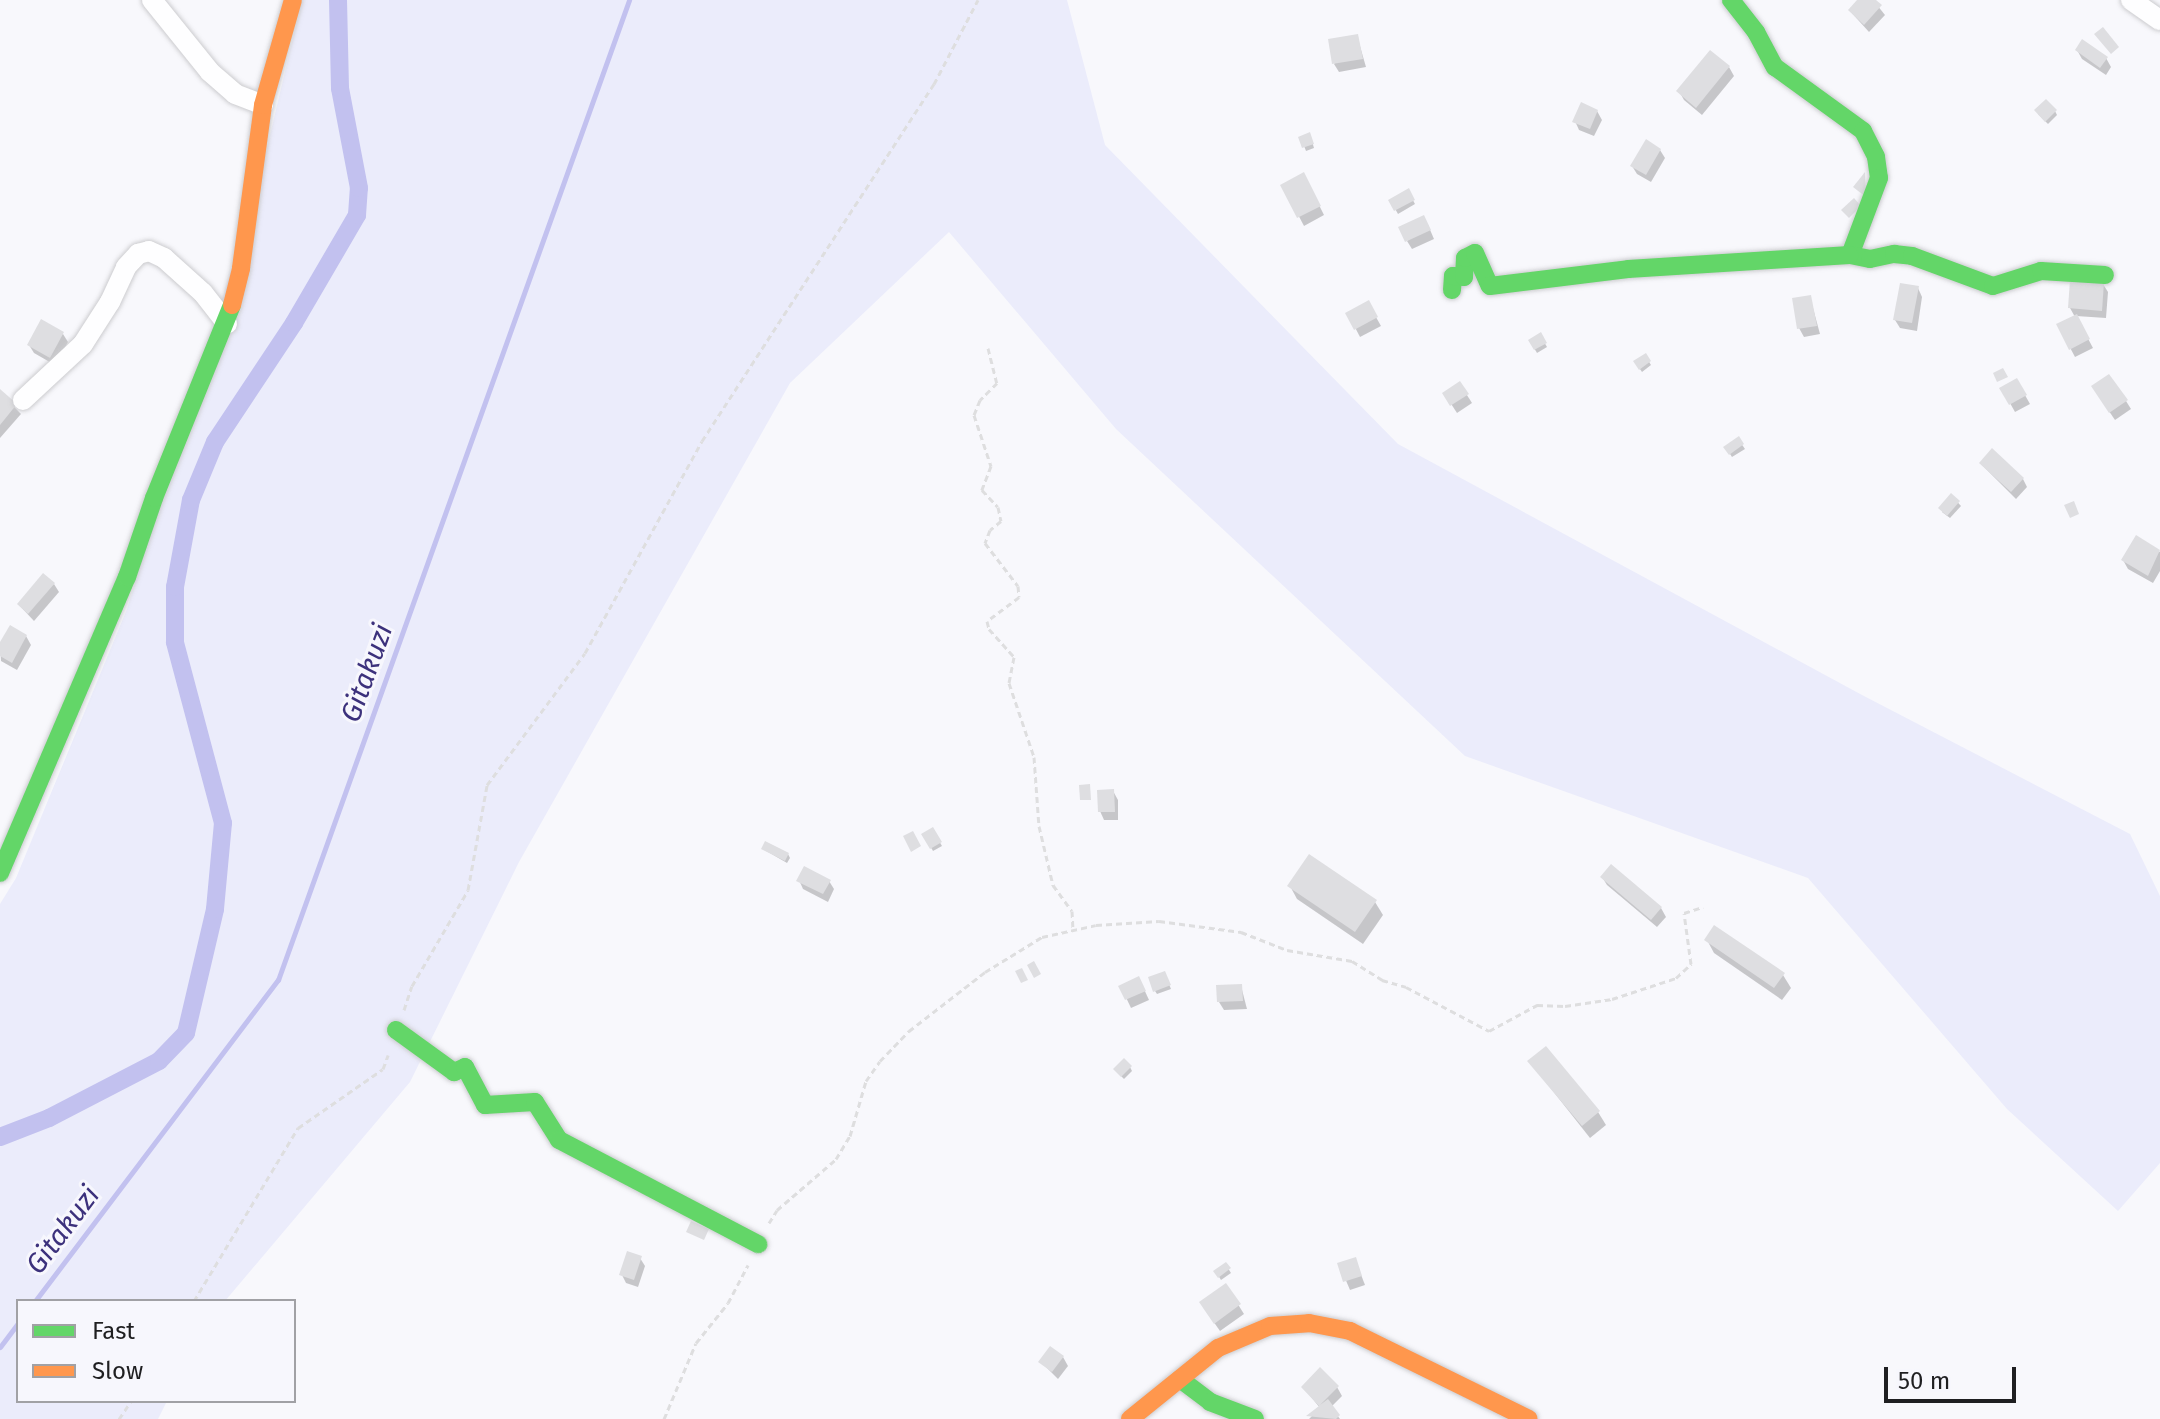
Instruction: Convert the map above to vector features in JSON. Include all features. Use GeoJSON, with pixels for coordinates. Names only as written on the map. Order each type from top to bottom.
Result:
{"type":"FeatureCollection","features":[{"type":"Feature","properties":{"kind":"street"},"geometry":{"type":"LineString","coordinates":[[152,0],[210,72],[235,94],[263,105]]}},
{"type":"Feature","properties":{"kind":"street"},"geometry":{"type":"LineString","coordinates":[[0,873],[127,577],[154,498],[227,324],[241,268],[263,105],[293,0]]}},
{"type":"Feature","properties":{"kind":"street"},"geometry":{"type":"LineString","coordinates":[[1731,0],[1756,32],[1775,67],[1863,131],[1876,157],[1879,178],[1859,239],[1850,255]]}},
{"type":"Feature","properties":{"kind":"street"},"geometry":{"type":"LineString","coordinates":[[2131,0],[2160,20]]}},
{"type":"Feature","properties":{"kind":"street"},"geometry":{"type":"LineString","coordinates":[[23,400],[83,344],[110,302],[126,267],[138,254],[149,251],[182,272],[227,324]]}},
{"type":"Feature","properties":{"kind":"street"},"geometry":{"type":"LineString","coordinates":[[1452,290],[1453,276],[1464,277],[1465,258],[1475,253],[1490,286],[1628,269],[1850,255],[1870,259],[1894,254],[1912,256],[1993,286],[2041,271],[2105,275]]}},
{"type":"Feature","properties":{"kind":"street"},"geometry":{"type":"LineString","coordinates":[[396,1030],[454,1072],[465,1067],[485,1105],[535,1102],[559,1140],[758,1244]]}},
{"type":"Feature","properties":{"kind":"street"},"geometry":{"type":"LineString","coordinates":[[1130,1419],[1218,1348],[1243,1335],[1270,1326],[1329,1325],[1350,1331],[1528,1419]]}},
{"type":"Feature","properties":{"kind":"street"},"geometry":{"type":"LineString","coordinates":[[1180,1379],[1210,1402],[1255,1419]]}},
{"type":"Feature","properties":{"kind":"path"},"geometry":{"type":"LineString","coordinates":[[195,1299],[298,1128],[383,1069],[412,986],[468,890],[487,785],[585,653],[702,441],[934,84],[978,0]]}},
{"type":"Feature","properties":{"kind":"path"},"geometry":{"type":"LineString","coordinates":[[988,348],[997,383],[980,400],[974,415],[991,466],[982,490],[998,507],[1001,521],[990,530],[985,543],[1018,586],[1019,597],[987,621],[989,629],[1014,657],[1009,683],[1034,757],[1039,826],[1053,885],[1072,911],[1073,929]]}},
{"type":"Feature","properties":{"kind":"path"},"geometry":{"type":"LineString","coordinates":[[664,1419],[696,1343],[728,1303],[777,1210],[836,1159],[850,1136],[866,1081],[909,1031],[1013,953],[1042,937],[1073,929],[1159,921],[1241,932],[1287,950],[1352,961],[1382,980],[1406,987],[1489,1031],[1537,1005],[1565,1006],[1612,999],[1676,978],[1691,964],[1684,913],[1703,907]]}},
{"type":"Feature","properties":{"kind":"shaded area"},"geometry":{"type":"Polygon","coordinates":[[[302,0],[1067,0],[1105,145],[1398,444],[1862,695],[2130,834],[2160,896],[2160,1163],[2118,1211],[2007,1109],[1808,878],[1465,756],[1116,429],[949,232],[790,383],[519,862],[410,1082],[227,1299],[16,1299],[16,1403],[166,1403],[158,1419],[0,1419],[0,904],[16,878],[127,609],[261,173],[302,0]]]}},
{"type":"Feature","properties":{"kind":"building"},"geometry":{"type":"Polygon","coordinates":[[[1857,0],[1876,0],[1882,5],[1864,25],[1848,10],[1857,0]]]}},
{"type":"Feature","properties":{"kind":"building"},"geometry":{"type":"Polygon","coordinates":[[[2103,27],[2119,47],[2111,54],[2094,34],[2103,27]]]}},
{"type":"Feature","properties":{"kind":"building"},"geometry":{"type":"Polygon","coordinates":[[[1358,34],[1363,59],[1332,64],[1328,39],[1358,34]]]}},
{"type":"Feature","properties":{"kind":"building"},"geometry":{"type":"Polygon","coordinates":[[[2082,39],[2108,57],[2100,68],[2075,50],[2082,39]]]}},
{"type":"Feature","properties":{"kind":"building"},"geometry":{"type":"Polygon","coordinates":[[[1710,50],[1730,66],[1696,108],[1676,91],[1710,50]]]}},
{"type":"Feature","properties":{"kind":"building"},"geometry":{"type":"Polygon","coordinates":[[[2046,99],[2057,110],[2045,122],[2034,110],[2046,99]]]}},
{"type":"Feature","properties":{"kind":"building"},"geometry":{"type":"Polygon","coordinates":[[[1581,102],[1598,110],[1590,129],[1572,122],[1581,102]]]}},
{"type":"Feature","properties":{"kind":"building"},"geometry":{"type":"Polygon","coordinates":[[[1310,132],[1314,144],[1302,148],[1298,137],[1310,132]]]}},
{"type":"Feature","properties":{"kind":"building"},"geometry":{"type":"Polygon","coordinates":[[[1646,139],[1661,149],[1646,175],[1630,166],[1646,139]]]}},
{"type":"Feature","properties":{"kind":"building"},"geometry":{"type":"Polygon","coordinates":[[[1304,172],[1321,206],[1297,218],[1280,185],[1304,172]]]}},
{"type":"Feature","properties":{"kind":"building"},"geometry":{"type":"Polygon","coordinates":[[[1865,172],[1866,197],[1853,187],[1865,172]]]}},
{"type":"Feature","properties":{"kind":"building"},"geometry":{"type":"Polygon","coordinates":[[[1409,188],[1415,200],[1394,211],[1388,200],[1409,188]]]}},
{"type":"Feature","properties":{"kind":"building"},"geometry":{"type":"Polygon","coordinates":[[[1854,198],[1861,206],[1849,218],[1841,210],[1854,198]]]}},
{"type":"Feature","properties":{"kind":"building"},"geometry":{"type":"Polygon","coordinates":[[[1424,215],[1431,230],[1405,242],[1398,227],[1424,215]]]}},
{"type":"Feature","properties":{"kind":"building"},"geometry":{"type":"Polygon","coordinates":[[[2070,280],[2104,282],[2102,311],[2068,308],[2070,280]]]}},
{"type":"Feature","properties":{"kind":"building"},"geometry":{"type":"Polygon","coordinates":[[[1900,283],[1919,286],[1912,323],[1893,320],[1900,283]]]}},
{"type":"Feature","properties":{"kind":"building"},"geometry":{"type":"Polygon","coordinates":[[[1811,295],[1817,326],[1797,329],[1792,298],[1811,295]]]}},
{"type":"Feature","properties":{"kind":"building"},"geometry":{"type":"Polygon","coordinates":[[[1369,300],[1378,317],[1354,330],[1345,313],[1369,300]]]}},
{"type":"Feature","properties":{"kind":"building"},"geometry":{"type":"Polygon","coordinates":[[[2077,314],[2090,339],[2069,350],[2056,324],[2077,314]]]}},
{"type":"Feature","properties":{"kind":"building"},"geometry":{"type":"Polygon","coordinates":[[[41,319],[64,332],[50,358],[27,345],[41,319]]]}},
{"type":"Feature","properties":{"kind":"building"},"geometry":{"type":"Polygon","coordinates":[[[1541,332],[1547,343],[1534,350],[1528,340],[1541,332]]]}},
{"type":"Feature","properties":{"kind":"building"},"geometry":{"type":"Polygon","coordinates":[[[1646,353],[1651,361],[1639,370],[1633,361],[1646,353]]]}},
{"type":"Feature","properties":{"kind":"building"},"geometry":{"type":"Polygon","coordinates":[[[2003,368],[2008,377],[1997,382],[1993,373],[2003,368]]]}},
{"type":"Feature","properties":{"kind":"building"},"geometry":{"type":"Polygon","coordinates":[[[2109,374],[2128,400],[2109,413],[2091,386],[2109,374]]]}},
{"type":"Feature","properties":{"kind":"building"},"geometry":{"type":"Polygon","coordinates":[[[2017,378],[2027,395],[2009,405],[1999,388],[2017,378]]]}},
{"type":"Feature","properties":{"kind":"building"},"geometry":{"type":"Polygon","coordinates":[[[1460,381],[1469,394],[1450,406],[1442,393],[1460,381]]]}},
{"type":"Feature","properties":{"kind":"building"},"geometry":{"type":"Polygon","coordinates":[[[0,389],[17,404],[0,425],[0,389]]]}},
{"type":"Feature","properties":{"kind":"building"},"geometry":{"type":"Polygon","coordinates":[[[1739,436],[1744,444],[1729,455],[1723,447],[1739,436]]]}},
{"type":"Feature","properties":{"kind":"building"},"geometry":{"type":"Polygon","coordinates":[[[1992,448],[2024,478],[2011,492],[1979,463],[1992,448]]]}},
{"type":"Feature","properties":{"kind":"building"},"geometry":{"type":"Polygon","coordinates":[[[1951,493],[1960,501],[1947,516],[1938,508],[1951,493]]]}},
{"type":"Feature","properties":{"kind":"building"},"geometry":{"type":"Polygon","coordinates":[[[2074,501],[2079,514],[2070,518],[2064,505],[2074,501]]]}},
{"type":"Feature","properties":{"kind":"building"},"geometry":{"type":"Polygon","coordinates":[[[2136,535],[2160,550],[2148,576],[2121,560],[2136,535]]]}},
{"type":"Feature","properties":{"kind":"building"},"geometry":{"type":"Polygon","coordinates":[[[43,573],[55,583],[28,614],[17,604],[43,573]]]}},
{"type":"Feature","properties":{"kind":"building"},"geometry":{"type":"Polygon","coordinates":[[[10,625],[27,635],[12,663],[0,656],[0,642],[10,625]]]}},
{"type":"Feature","properties":{"kind":"building"},"geometry":{"type":"Polygon","coordinates":[[[1090,784],[1091,800],[1080,800],[1079,785],[1090,784]]]}},
{"type":"Feature","properties":{"kind":"building"},"geometry":{"type":"Polygon","coordinates":[[[1114,789],[1115,812],[1098,812],[1097,790],[1114,789]]]}},
{"type":"Feature","properties":{"kind":"building"},"geometry":{"type":"Polygon","coordinates":[[[933,827],[942,842],[930,849],[921,834],[933,827]]]}},
{"type":"Feature","properties":{"kind":"building"},"geometry":{"type":"Polygon","coordinates":[[[913,831],[921,846],[911,852],[903,836],[913,831]]]}},
{"type":"Feature","properties":{"kind":"building"},"geometry":{"type":"Polygon","coordinates":[[[765,841],[789,853],[785,861],[761,849],[765,841]]]}},
{"type":"Feature","properties":{"kind":"building"},"geometry":{"type":"Polygon","coordinates":[[[1309,854],[1377,900],[1355,932],[1287,886],[1309,854]]]}},
{"type":"Feature","properties":{"kind":"building"},"geometry":{"type":"Polygon","coordinates":[[[1611,864],[1662,907],[1651,920],[1600,877],[1611,864]]]}},
{"type":"Feature","properties":{"kind":"building"},"geometry":{"type":"Polygon","coordinates":[[[804,866],[831,880],[823,894],[796,881],[804,866]]]}},
{"type":"Feature","properties":{"kind":"building"},"geometry":{"type":"Polygon","coordinates":[[[1714,925],[1785,973],[1774,988],[1704,940],[1714,925]]]}},
{"type":"Feature","properties":{"kind":"building"},"geometry":{"type":"Polygon","coordinates":[[[1034,961],[1041,974],[1034,978],[1027,965],[1034,961]]]}},
{"type":"Feature","properties":{"kind":"building"},"geometry":{"type":"Polygon","coordinates":[[[1022,968],[1028,980],[1021,983],[1015,971],[1022,968]]]}},
{"type":"Feature","properties":{"kind":"building"},"geometry":{"type":"Polygon","coordinates":[[[1165,971],[1171,985],[1153,992],[1148,977],[1165,971]]]}},
{"type":"Feature","properties":{"kind":"building"},"geometry":{"type":"Polygon","coordinates":[[[1139,976],[1146,991],[1125,1000],[1118,986],[1139,976]]]}},
{"type":"Feature","properties":{"kind":"building"},"geometry":{"type":"Polygon","coordinates":[[[1242,984],[1243,1001],[1217,1002],[1216,985],[1242,984]]]}},
{"type":"Feature","properties":{"kind":"building"},"geometry":{"type":"Polygon","coordinates":[[[1546,1046],[1600,1111],[1582,1126],[1527,1061],[1546,1046]]]}},
{"type":"Feature","properties":{"kind":"building"},"geometry":{"type":"Polygon","coordinates":[[[1124,1058],[1132,1066],[1121,1077],[1113,1069],[1124,1058]]]}},
{"type":"Feature","properties":{"kind":"building"},"geometry":{"type":"Polygon","coordinates":[[[691,1221],[709,1229],[704,1240],[686,1232],[691,1221]]]}},
{"type":"Feature","properties":{"kind":"building"},"geometry":{"type":"Polygon","coordinates":[[[627,1251],[642,1256],[634,1280],[619,1275],[627,1251]]]}},
{"type":"Feature","properties":{"kind":"building"},"geometry":{"type":"Polygon","coordinates":[[[1356,1257],[1362,1276],[1343,1282],[1337,1263],[1356,1257]]]}},
{"type":"Feature","properties":{"kind":"building"},"geometry":{"type":"Polygon","coordinates":[[[1226,1262],[1231,1268],[1218,1278],[1213,1271],[1226,1262]]]}},
{"type":"Feature","properties":{"kind":"building"},"geometry":{"type":"Polygon","coordinates":[[[1226,1283],[1241,1304],[1214,1324],[1199,1302],[1226,1283]]]}},
{"type":"Feature","properties":{"kind":"building"},"geometry":{"type":"Polygon","coordinates":[[[1050,1346],[1064,1356],[1052,1372],[1038,1362],[1050,1346]]]}},
{"type":"Feature","properties":{"kind":"building"},"geometry":{"type":"Polygon","coordinates":[[[1320,1367],[1339,1386],[1320,1405],[1328,1399],[1340,1415],[1336,1419],[1306,1416],[1319,1406],[1301,1387],[1320,1367]]]}},
{"type":"Feature","properties":{"kind":"waterway"},"geometry":{"type":"LineString","coordinates":[[0,1137],[49,1118],[159,1061],[186,1033],[215,909],[223,823],[175,642],[175,587],[191,500],[215,442],[294,323],[357,215],[359,188],[340,88],[338,0]]}},
{"type":"Feature","properties":{"kind":"waterway","name":"Gitakuzi"},"geometry":{"type":"LineString","coordinates":[[37,1299],[278,980],[629,0]]}},
{"type":"Feature","properties":{"kind":"waterway","name":"Gitakuzi"},"geometry":{"type":"LineString","coordinates":[[0,1347],[16,1326]]}},
{"type":"Feature","properties":{"kind":"traffic: fast"},"geometry":{"type":"LineString","coordinates":[[1731,0],[1756,32],[1775,67],[1863,131],[1876,157],[1879,178],[1850,255],[1870,259],[1894,254],[1912,256],[1993,286],[2041,271],[2105,275]]}},
{"type":"Feature","properties":{"kind":"traffic: fast"},"geometry":{"type":"LineString","coordinates":[[1452,290],[1453,276],[1464,277],[1465,258],[1475,253],[1490,286],[1628,269],[1850,255]]}},
{"type":"Feature","properties":{"kind":"traffic: fast"},"geometry":{"type":"LineString","coordinates":[[0,873],[127,577],[154,498],[232,305]]}},
{"type":"Feature","properties":{"kind":"traffic: fast"},"geometry":{"type":"LineString","coordinates":[[396,1030],[454,1072],[465,1067],[485,1105],[535,1102],[559,1140],[758,1244]]}},
{"type":"Feature","properties":{"kind":"traffic: fast"},"geometry":{"type":"LineString","coordinates":[[1180,1379],[1210,1402],[1255,1419]]}},
{"type":"Feature","properties":{"kind":"traffic: slow"},"geometry":{"type":"LineString","coordinates":[[232,305],[241,268],[263,105],[293,0]]}},
{"type":"Feature","properties":{"kind":"traffic: slow"},"geometry":{"type":"LineString","coordinates":[[1130,1419],[1218,1348],[1270,1326],[1309,1323],[1350,1331],[1529,1419]]}}]}
